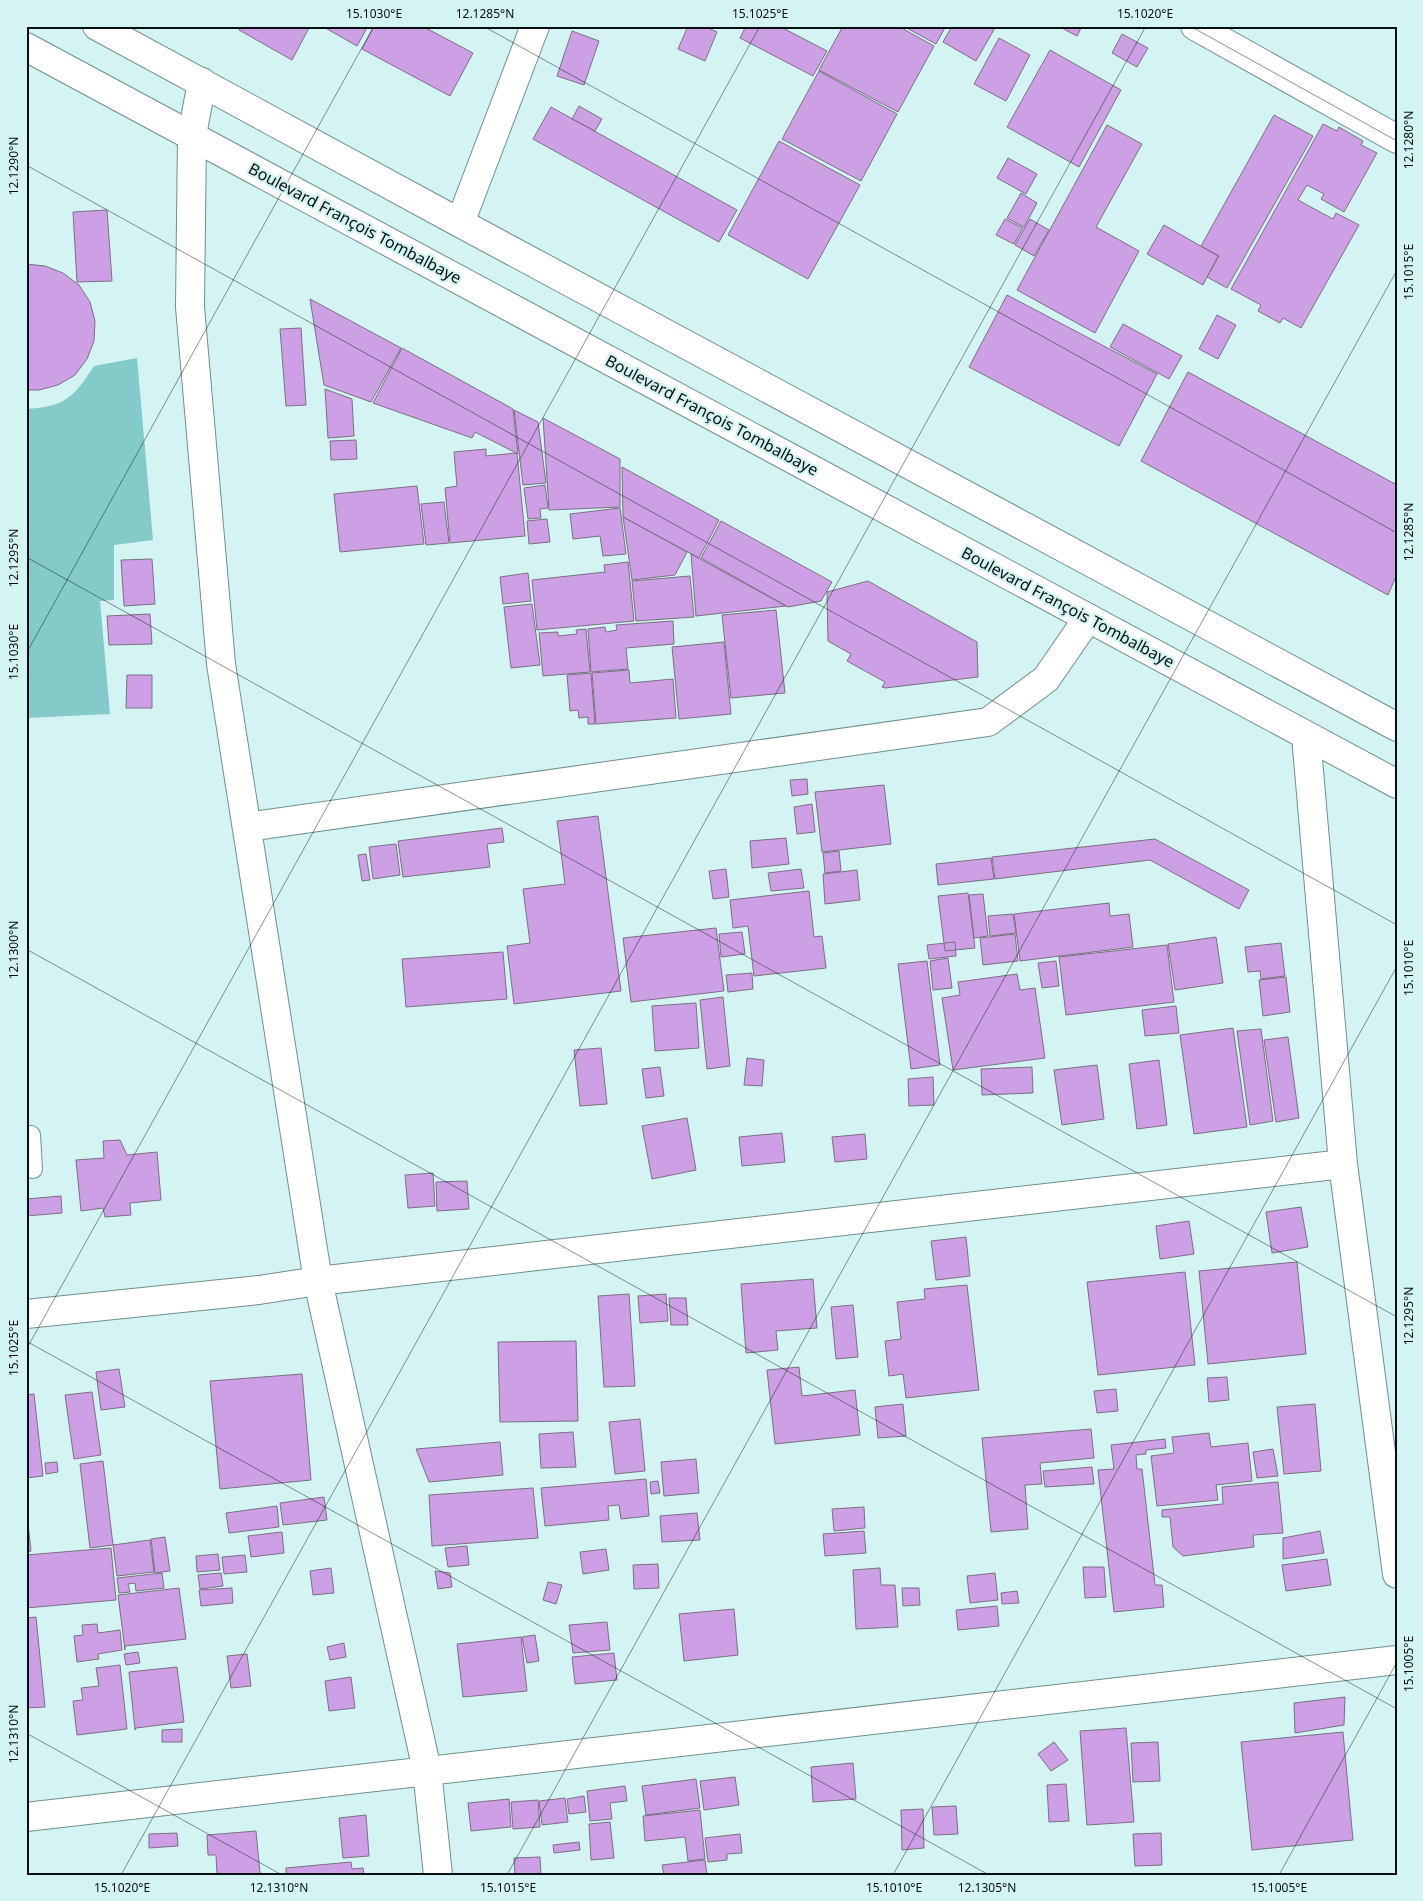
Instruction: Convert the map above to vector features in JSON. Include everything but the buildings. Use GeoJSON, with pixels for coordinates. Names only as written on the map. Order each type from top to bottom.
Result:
{"type":"FeatureCollection","features":[{"type":"Feature","properties":{"kind":"street"},"geometry":{"type":"LineString","coordinates":[[97,26],[1396,725]]}},
{"type":"Feature","properties":{"kind":"street"},"geometry":{"type":"LineString","coordinates":[[460,223],[535,26]]}},
{"type":"Feature","properties":{"kind":"street"},"geometry":{"type":"LineString","coordinates":[[1195,26],[1397,139]]}},
{"type":"Feature","properties":{"kind":"street","name":"Boulevard François Tombalbaye"},"geometry":{"type":"LineString","coordinates":[[26,47],[1397,784]]}},
{"type":"Feature","properties":{"kind":"street"},"geometry":{"type":"LineString","coordinates":[[202,82],[192,136],[190,307],[221,664],[318,1281],[427,1770],[438,1875]]}},
{"type":"Feature","properties":{"kind":"street"},"geometry":{"type":"LineString","coordinates":[[247,828],[988,722],[1046,680],[1088,618]]}},
{"type":"Feature","properties":{"kind":"street"},"geometry":{"type":"LineString","coordinates":[[1306,736],[1343,1164],[1397,1574]]}},
{"type":"Feature","properties":{"kind":"street"},"geometry":{"type":"LineString","coordinates":[[26,1314],[260,1290],[318,1281],[1343,1164]]}},
{"type":"Feature","properties":{"kind":"street"},"geometry":{"type":"LineString","coordinates":[[26,1817],[1397,1660]]}},
{"type":"Feature","properties":{"kind":"lane"},"geometry":{"type":"LineString","coordinates":[[26,1136],[31,1135],[33,1169]]}},
{"type":"Feature","properties":{"kind":"shaded area"},"geometry":{"type":"Polygon","coordinates":[[[137,358],[153,540],[114,545],[114,600],[100,601],[110,714],[26,718],[26,409],[50,406],[67,398],[80,386],[94,366],[137,358]]]}}]}
